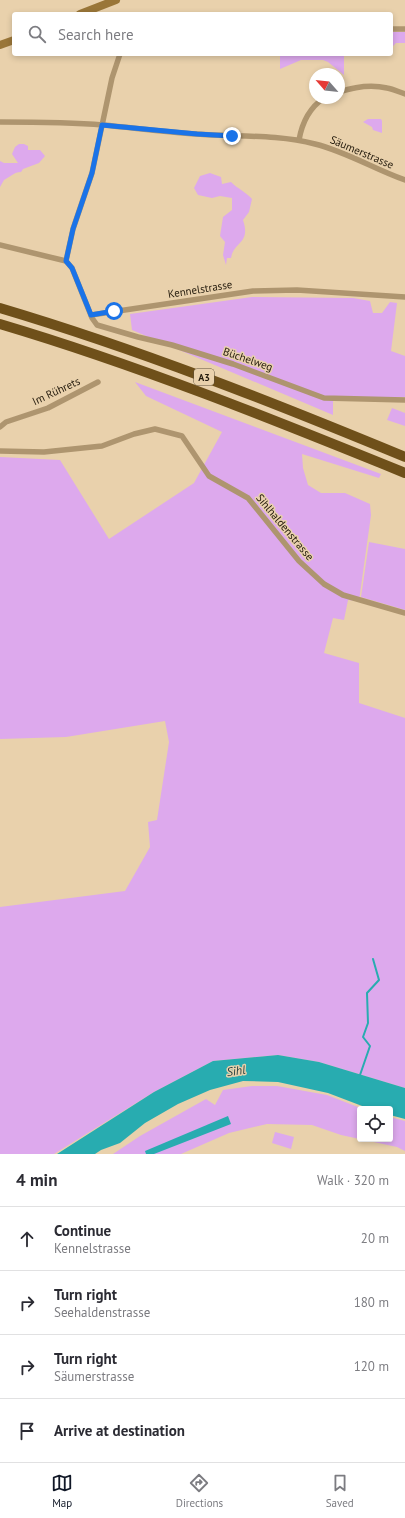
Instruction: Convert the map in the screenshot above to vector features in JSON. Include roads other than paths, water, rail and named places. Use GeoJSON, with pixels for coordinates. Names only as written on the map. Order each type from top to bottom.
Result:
{"type":"FeatureCollection","features":[{"type":"Feature","properties":{"kind":"highway","name":"A3"},"geometry":{"type":"LineString","coordinates":[[0,308],[198,375],[405,457]]}},
{"type":"Feature","properties":{"kind":"highway","name":"A3"},"geometry":{"type":"LineString","coordinates":[[0,324],[93,354],[213,397],[405,473]]}},
{"type":"Feature","properties":{"kind":"main road"},"geometry":{"type":"LineString","coordinates":[[85,12],[116,0]]}},
{"type":"Feature","properties":{"kind":"main road"},"geometry":{"type":"LineString","coordinates":[[0,45],[12,41]]}},
{"type":"Feature","properties":{"kind":"street"},"geometry":{"type":"LineString","coordinates":[[393,29],[405,29]]}},
{"type":"Feature","properties":{"kind":"street"},"geometry":{"type":"LineString","coordinates":[[66,261],[73,229],[92,173],[112,78],[119,56]]}},
{"type":"Feature","properties":{"kind":"street"},"geometry":{"type":"LineString","coordinates":[[345,90],[355,87],[370,86],[388,88],[405,94]]}},
{"type":"Feature","properties":{"kind":"street"},"geometry":{"type":"LineString","coordinates":[[299,140],[308,114],[317,104]]}},
{"type":"Feature","properties":{"kind":"street","name":"Säumerstrasse"},"geometry":{"type":"LineString","coordinates":[[0,122],[48,122],[102,125],[197,134],[299,140],[346,154],[405,180]]}},
{"type":"Feature","properties":{"kind":"street"},"geometry":{"type":"LineString","coordinates":[[0,245],[66,261],[72,268],[91,315]]}},
{"type":"Feature","properties":{"kind":"street","name":"Kennelstrasse"},"geometry":{"type":"LineString","coordinates":[[91,315],[253,291],[313,291],[405,297]]}},
{"type":"Feature","properties":{"kind":"street","name":"Büchelweg"},"geometry":{"type":"LineString","coordinates":[[91,315],[97,325],[172,345],[233,364],[324,398],[405,400]]}},
{"type":"Feature","properties":{"kind":"street","name":"Im Rührets"},"geometry":{"type":"LineString","coordinates":[[0,427],[6,422],[48,408],[98,382]]}},
{"type":"Feature","properties":{"kind":"street","name":"Sihlhaldenstrasse"},"geometry":{"type":"LineString","coordinates":[[0,451],[44,452],[102,446],[134,434],[154,429],[182,436],[210,476],[248,498],[299,561],[324,584],[343,595],[405,613]]}},
{"type":"Feature","properties":{"kind":"water","name":"Sihl"},"geometry":{"type":"Polygon","coordinates":[[[278,1055],[319,1062],[405,1088],[405,1119],[393,1116],[393,1106],[362,1106],[328,1093],[278,1082],[243,1081],[210,1090],[178,1104],[145,1123],[120,1143],[101,1150],[95,1154],[57,1154],[154,1092],[213,1061],[278,1055]]]}},
{"type":"Feature","properties":{"kind":"water"},"geometry":{"type":"Polygon","coordinates":[[[228,1116],[231,1124],[154,1154],[146,1154],[145,1151],[228,1116]]]}},
{"type":"Feature","properties":{"kind":"waterway"},"geometry":{"type":"LineString","coordinates":[[360,1075],[370,1046],[363,1037],[368,1023],[367,993],[379,980],[373,959]]}}]}
